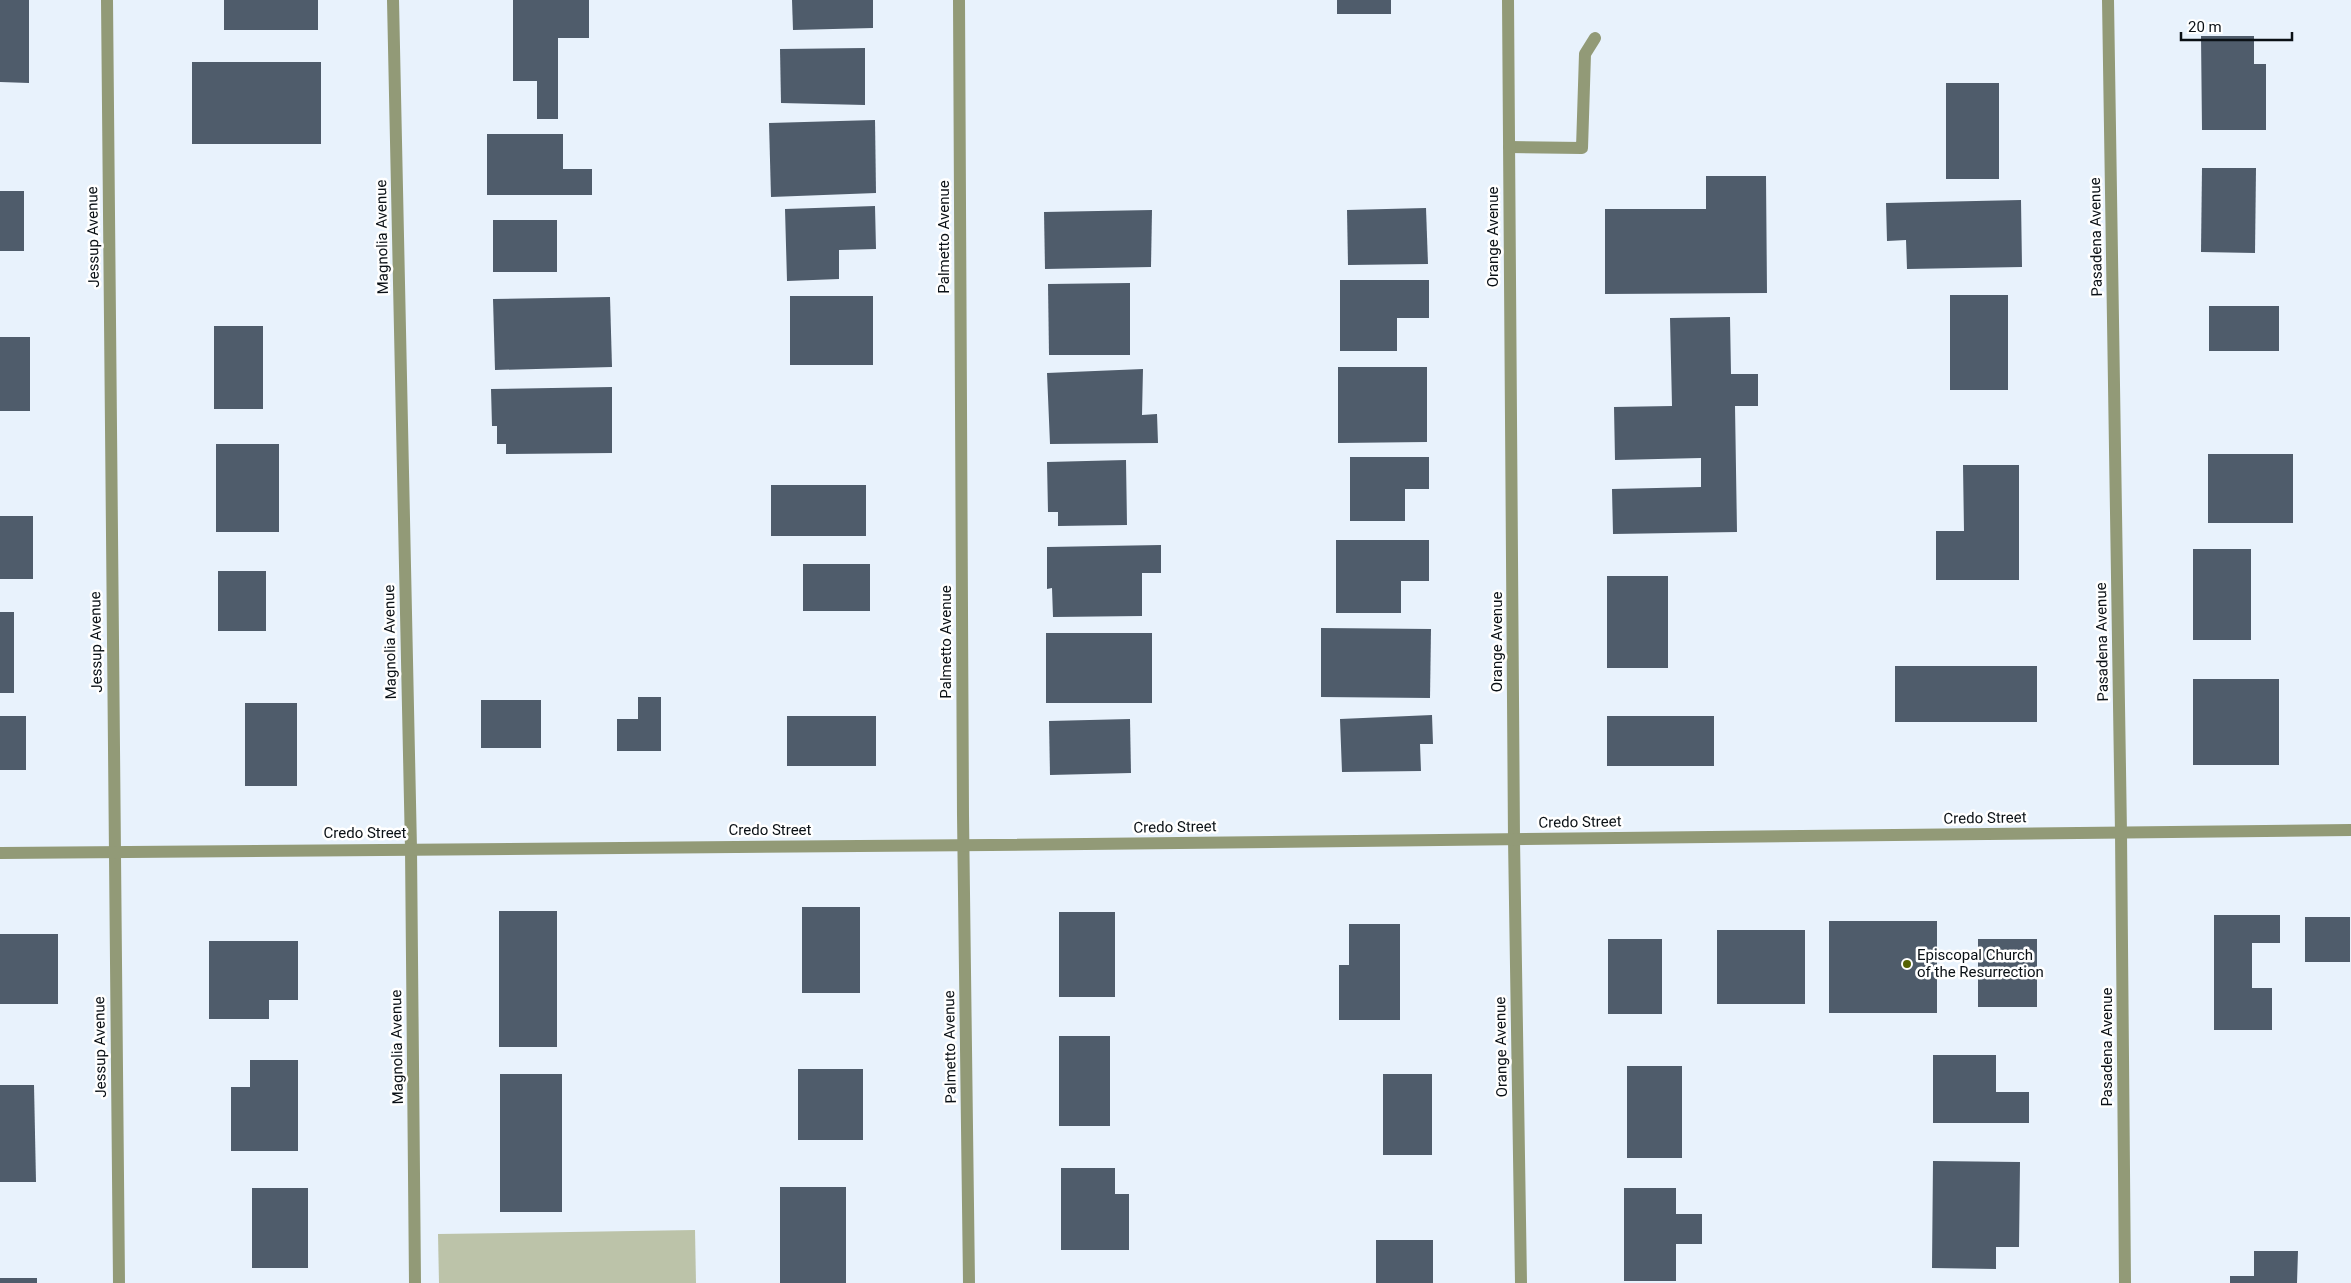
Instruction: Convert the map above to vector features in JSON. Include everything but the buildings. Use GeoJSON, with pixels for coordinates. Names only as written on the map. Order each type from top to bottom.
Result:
{"type":"FeatureCollection","features":[{"type":"Feature","properties":{"kind":"street","name":"Jessup Avenue"},"geometry":{"type":"LineString","coordinates":[[107,0],[119,1283]]}},
{"type":"Feature","properties":{"kind":"street","name":"Magnolia Avenue"},"geometry":{"type":"LineString","coordinates":[[393,0],[411,849],[415,1283]]}},
{"type":"Feature","properties":{"kind":"street","name":"Palmetto Avenue"},"geometry":{"type":"LineString","coordinates":[[959,0],[964,845],[969,1283]]}},
{"type":"Feature","properties":{"kind":"street","name":"Orange Avenue"},"geometry":{"type":"LineString","coordinates":[[1508,0],[1514,839],[1521,1283]]}},
{"type":"Feature","properties":{"kind":"street","name":"Pasadena Avenue"},"geometry":{"type":"LineString","coordinates":[[2108,0],[2121,833],[2125,1283]]}},
{"type":"Feature","properties":{"kind":"street"},"geometry":{"type":"LineString","coordinates":[[1509,147],[1582,148],[1585,54],[1595,38]]}},
{"type":"Feature","properties":{"kind":"street","name":"Credo Street"},"geometry":{"type":"LineString","coordinates":[[0,853],[2351,830]]}},
{"type":"Feature","properties":{"kind":"green space"},"geometry":{"type":"Polygon","coordinates":[[[695,1230],[696,1283],[439,1283],[438,1234],[695,1230]]]}},
{"type":"Feature","properties":{"kind":"place","name":"Episcopal Church of the Resurrection"},"geometry":{"type":"Point","coordinates":[1907,964]}}]}
